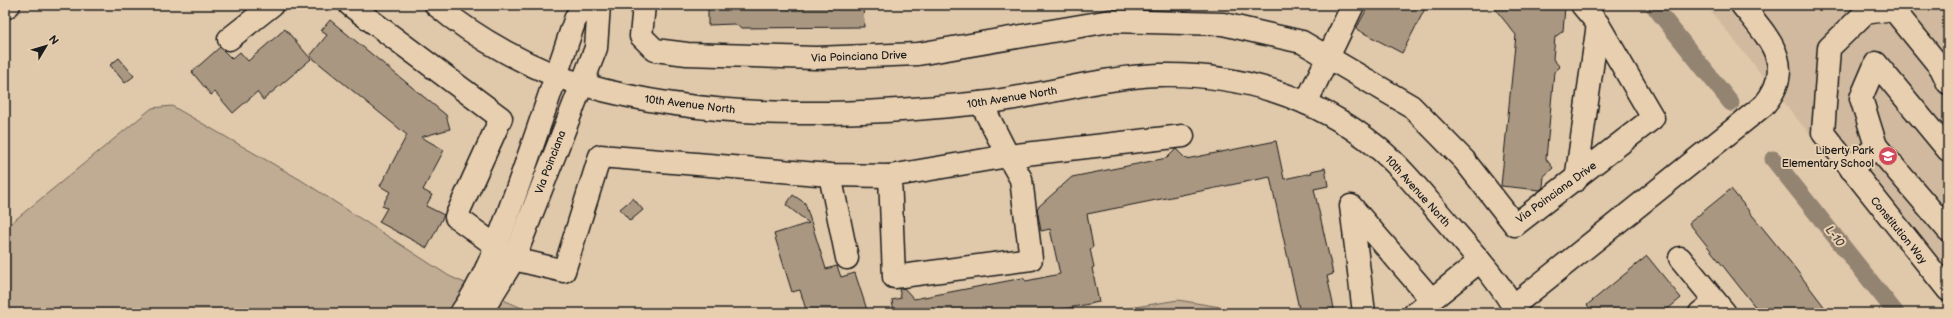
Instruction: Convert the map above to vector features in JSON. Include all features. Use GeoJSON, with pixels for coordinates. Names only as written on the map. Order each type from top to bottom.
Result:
{"type":"FeatureCollection","features":[{"type":"Feature","properties":{"kind":"street"},"geometry":{"type":"LineString","coordinates":[[5,8],[9,5]]}},
{"type":"Feature","properties":{"kind":"street"},"geometry":{"type":"LineString","coordinates":[[350,5],[501,118],[456,217],[495,247],[514,259],[564,271],[600,156],[830,175],[890,176],[1008,156],[1183,136]]}},
{"type":"Feature","properties":{"kind":"street","name":"10th Avenue North"},"geometry":{"type":"LineString","coordinates":[[436,5],[476,34],[502,50],[581,85],[639,98],[677,104],[766,112],[859,113],[981,103],[1130,78],[1186,75],[1232,80],[1265,87],[1306,103],[1347,125],[1378,148],[1406,174],[1480,261],[1515,310]]}},
{"type":"Feature","properties":{"kind":"street","name":"Via Poinciana"},"geometry":{"type":"LineString","coordinates":[[469,312],[543,119],[556,74],[576,17],[586,5]]}},
{"type":"Feature","properties":{"kind":"street","name":"Via Poinciana"},"geometry":{"type":"LineString","coordinates":[[469,312],[514,259],[596,48],[599,5]]}},
{"type":"Feature","properties":{"kind":"street","name":"Via Poinciana Drive"},"geometry":{"type":"LineString","coordinates":[[644,5],[641,36],[656,50],[687,54],[816,58],[918,54],[1111,13],[1223,24],[1302,42],[1411,106],[1464,160],[1514,225],[1576,180],[1653,118],[1598,24],[1582,5]]}},
{"type":"Feature","properties":{"kind":"street"},"geometry":{"type":"LineString","coordinates":[[1306,103],[1353,5]]}},
{"type":"Feature","properties":{"kind":"street"},"geometry":{"type":"LineString","coordinates":[[1515,310],[1764,105],[1773,94],[1779,75],[1777,55],[1772,42],[1742,5]]}},
{"type":"Feature","properties":{"kind":"street"},"geometry":{"type":"LineString","coordinates":[[229,39],[266,6]]}},
{"type":"Feature","properties":{"kind":"street","name":"Constitution Way"},"geometry":{"type":"LineString","coordinates":[[1948,83],[1941,68],[1893,9],[1865,13],[1829,48],[1823,133],[1948,290]]}},
{"type":"Feature","properties":{"kind":"street"},"geometry":{"type":"LineString","coordinates":[[1576,180],[1598,24]]}},
{"type":"Feature","properties":{"kind":"street"},"geometry":{"type":"LineString","coordinates":[[1948,150],[1876,63],[1861,98],[1876,146],[1948,230]]}},
{"type":"Feature","properties":{"kind":"street"},"geometry":{"type":"LineString","coordinates":[[890,176],[894,277],[1031,259],[1021,179],[981,103]]}},
{"type":"Feature","properties":{"kind":"street"},"geometry":{"type":"LineString","coordinates":[[1851,169],[1876,146]]}},
{"type":"Feature","properties":{"kind":"street"},"geometry":{"type":"LineString","coordinates":[[830,175],[847,258]]}},
{"type":"Feature","properties":{"kind":"street"},"geometry":{"type":"LineString","coordinates":[[1364,313],[1351,206],[1423,306],[1480,261]]}},
{"type":"Feature","properties":{"kind":"street"},"geometry":{"type":"LineString","coordinates":[[1680,258],[1713,309]]}},
{"type":"Feature","properties":{"kind":"shaded area","name":"Liberty Park Elementary School"},"geometry":{"type":"Polygon","coordinates":[[[1706,5],[1948,5],[1948,307],[1706,5]]]}},
{"type":"Feature","properties":{"kind":"shaded area"},"geometry":{"type":"Polygon","coordinates":[[[172,106],[301,180],[449,276],[533,313],[5,313],[5,228],[152,108],[172,106]]]}},
{"type":"Feature","properties":{"kind":"shaded area"},"geometry":{"type":"Polygon","coordinates":[[[1178,300],[1220,307],[1230,313],[1099,313],[1178,300]]]}},
{"type":"Feature","properties":{"kind":"building"},"geometry":{"type":"Polygon","coordinates":[[[708,5],[863,5],[864,27],[742,28],[734,24],[708,25],[708,5]]]}},
{"type":"Feature","properties":{"kind":"building"},"geometry":{"type":"Polygon","coordinates":[[[1369,5],[1427,5],[1402,53],[1356,29],[1369,5]]]}},
{"type":"Feature","properties":{"kind":"building"},"geometry":{"type":"Polygon","coordinates":[[[1492,5],[1541,5],[1565,7],[1563,31],[1555,37],[1553,59],[1560,67],[1554,72],[1546,159],[1553,168],[1544,176],[1543,187],[1540,190],[1501,186],[1516,35],[1492,5]]]}},
{"type":"Feature","properties":{"kind":"building"},"geometry":{"type":"Polygon","coordinates":[[[330,20],[446,115],[450,129],[421,137],[444,150],[423,190],[432,195],[426,206],[444,215],[427,248],[379,222],[387,208],[382,206],[390,192],[380,186],[407,135],[310,56],[327,35],[321,31],[330,20]]]}},
{"type":"Feature","properties":{"kind":"building"},"geometry":{"type":"Polygon","coordinates":[[[285,29],[311,59],[263,100],[257,92],[233,113],[215,92],[211,95],[192,72],[220,47],[232,59],[240,52],[248,61],[285,29]]]}},
{"type":"Feature","properties":{"kind":"building"},"geometry":{"type":"Polygon","coordinates":[[[119,58],[134,76],[125,83],[110,65],[119,58]]]}},
{"type":"Feature","properties":{"kind":"building"},"geometry":{"type":"Polygon","coordinates":[[[1276,141],[1284,179],[1312,173],[1311,171],[1325,168],[1328,186],[1314,189],[1333,274],[1327,276],[1335,313],[1300,313],[1270,177],[1087,214],[1093,247],[1090,249],[1094,267],[1092,268],[1099,302],[1043,313],[894,313],[892,300],[901,298],[899,289],[904,288],[914,299],[1023,278],[1026,281],[1060,274],[1050,229],[1041,231],[1037,208],[1072,177],[1167,158],[1176,149],[1186,159],[1276,141]]]}},
{"type":"Feature","properties":{"kind":"building"},"geometry":{"type":"Polygon","coordinates":[[[1731,189],[1829,313],[1760,313],[1689,223],[1731,189]]]}},
{"type":"Feature","properties":{"kind":"building"},"geometry":{"type":"Polygon","coordinates":[[[793,195],[805,203],[826,269],[837,266],[841,277],[855,273],[868,313],[807,313],[800,290],[792,292],[774,234],[809,223],[786,205],[793,195]]]}},
{"type":"Feature","properties":{"kind":"building"},"geometry":{"type":"Polygon","coordinates":[[[633,198],[643,210],[630,221],[620,209],[633,198]]]}},
{"type":"Feature","properties":{"kind":"building"},"geometry":{"type":"Polygon","coordinates":[[[1647,256],[1681,298],[1663,313],[1594,313],[1587,305],[1647,256]]]}},
{"type":"Feature","properties":{"kind":"waterway","name":"L-10"},"geometry":{"type":"LineString","coordinates":[[1653,5],[1731,103]]}},
{"type":"Feature","properties":{"kind":"waterway","name":"L-10"},"geometry":{"type":"LineString","coordinates":[[1773,159],[1896,313]]}},
{"type":"Feature","properties":{"kind":"place","name":"Liberty Park Elementary School"},"geometry":{"type":"Point","coordinates":[1888,156]}}]}
